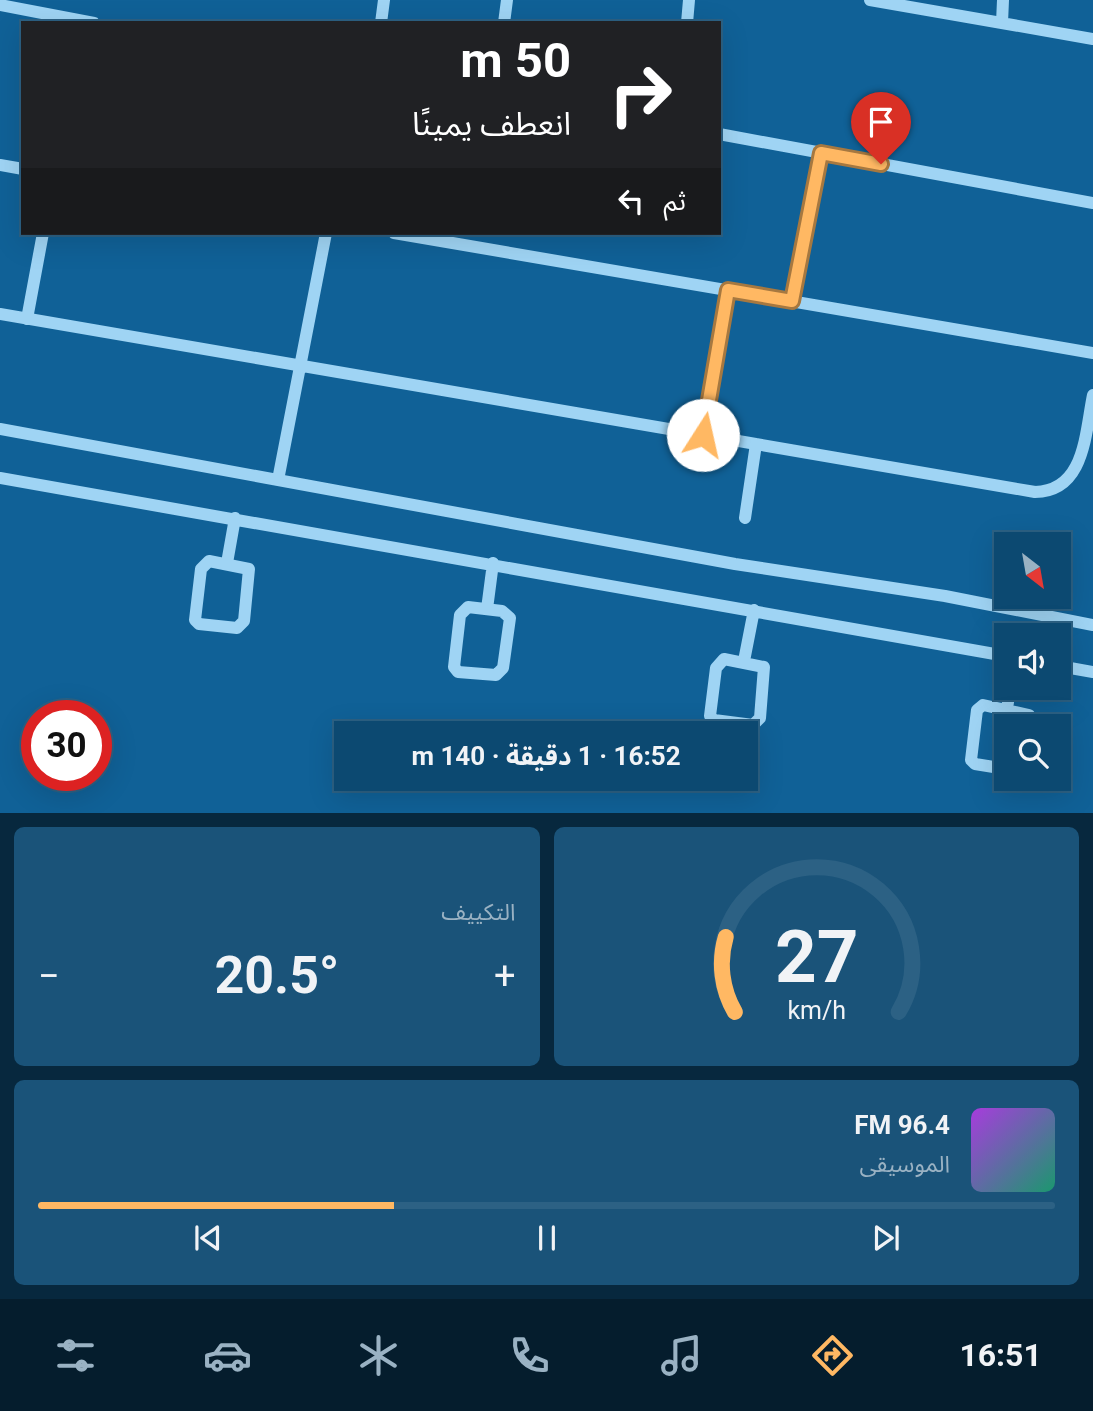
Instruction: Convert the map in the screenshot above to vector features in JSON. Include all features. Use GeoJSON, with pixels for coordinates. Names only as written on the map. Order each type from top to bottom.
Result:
{"type":"FeatureCollection","features":[{"type":"Feature","properties":{"kind":"street"},"geometry":{"type":"LineString","coordinates":[[381,21],[384,0]]}},
{"type":"Feature","properties":{"kind":"street"},"geometry":{"type":"LineString","coordinates":[[504,21],[507,0]]}},
{"type":"Feature","properties":{"kind":"street"},"geometry":{"type":"LineString","coordinates":[[687,21],[689,0]]}},
{"type":"Feature","properties":{"kind":"street"},"geometry":{"type":"LineString","coordinates":[[870,0],[1093,39]]}},
{"type":"Feature","properties":{"kind":"street"},"geometry":{"type":"LineString","coordinates":[[1002,23],[1003,0]]}},
{"type":"Feature","properties":{"kind":"street"},"geometry":{"type":"LineString","coordinates":[[0,5],[84,21]]}},
{"type":"Feature","properties":{"kind":"street"},"geometry":{"type":"LineString","coordinates":[[721,134],[1093,203]]}},
{"type":"Feature","properties":{"kind":"street"},"geometry":{"type":"LineString","coordinates":[[792,301],[821,153]]}},
{"type":"Feature","properties":{"kind":"street"},"geometry":{"type":"LineString","coordinates":[[0,165],[21,169]]}},
{"type":"Feature","properties":{"kind":"street"},"geometry":{"type":"LineString","coordinates":[[27,318],[43,235]]}},
{"type":"Feature","properties":{"kind":"street"},"geometry":{"type":"LineString","coordinates":[[278,480],[326,235]]}},
{"type":"Feature","properties":{"kind":"street"},"geometry":{"type":"LineString","coordinates":[[406,235],[1093,353]]}},
{"type":"Feature","properties":{"kind":"street"},"geometry":{"type":"LineString","coordinates":[[703,435],[728,290]]}},
{"type":"Feature","properties":{"kind":"street"},"geometry":{"type":"LineString","coordinates":[[0,314],[1035,492],[1050,491],[1063,485],[1073,474],[1093,395]]}},
{"type":"Feature","properties":{"kind":"street"},"geometry":{"type":"LineString","coordinates":[[0,429],[735,564],[945,596],[1093,625]]}},
{"type":"Feature","properties":{"kind":"street"},"geometry":{"type":"LineString","coordinates":[[746,518],[756,444]]}},
{"type":"Feature","properties":{"kind":"street"},"geometry":{"type":"LineString","coordinates":[[0,478],[494,563],[994,654]]}},
{"type":"Feature","properties":{"kind":"street"},"geometry":{"type":"LineString","coordinates":[[227,563],[235,518]]}},
{"type":"Feature","properties":{"kind":"street"},"geometry":{"type":"LineString","coordinates":[[209,561],[227,563],[246,567],[251,572],[244,621],[233,629],[199,624],[194,617],[202,566],[209,561]]}},
{"type":"Feature","properties":{"kind":"street"},"geometry":{"type":"LineString","coordinates":[[487,609],[494,563]]}},
{"type":"Feature","properties":{"kind":"street"},"geometry":{"type":"LineString","coordinates":[[468,607],[487,609],[505,612],[510,618],[502,671],[493,676],[458,672],[453,664],[461,611],[468,607]]}},
{"type":"Feature","properties":{"kind":"street"},"geometry":{"type":"LineString","coordinates":[[744,661],[754,610]]}},
{"type":"Feature","properties":{"kind":"street"},"geometry":{"type":"LineString","coordinates":[[724,659],[744,661],[761,665],[765,671],[758,721],[749,726],[714,720],[709,713],[717,664],[724,659]]}},
{"type":"Feature","properties":{"kind":"street"},"geometry":{"type":"LineString","coordinates":[[1071,668],[1093,672]]}},
{"type":"Feature","properties":{"kind":"street"},"geometry":{"type":"LineString","coordinates":[[1007,709],[1008,700]]}},
{"type":"Feature","properties":{"kind":"street"},"geometry":{"type":"LineString","coordinates":[[994,767],[975,764],[970,757],[977,710],[984,705],[1028,714]]}},
{"type":"Feature","properties":{"kind":"route"},"geometry":{"type":"LineString","coordinates":[[703,435],[728,290],[792,301],[821,153],[881,164]]}}]}
